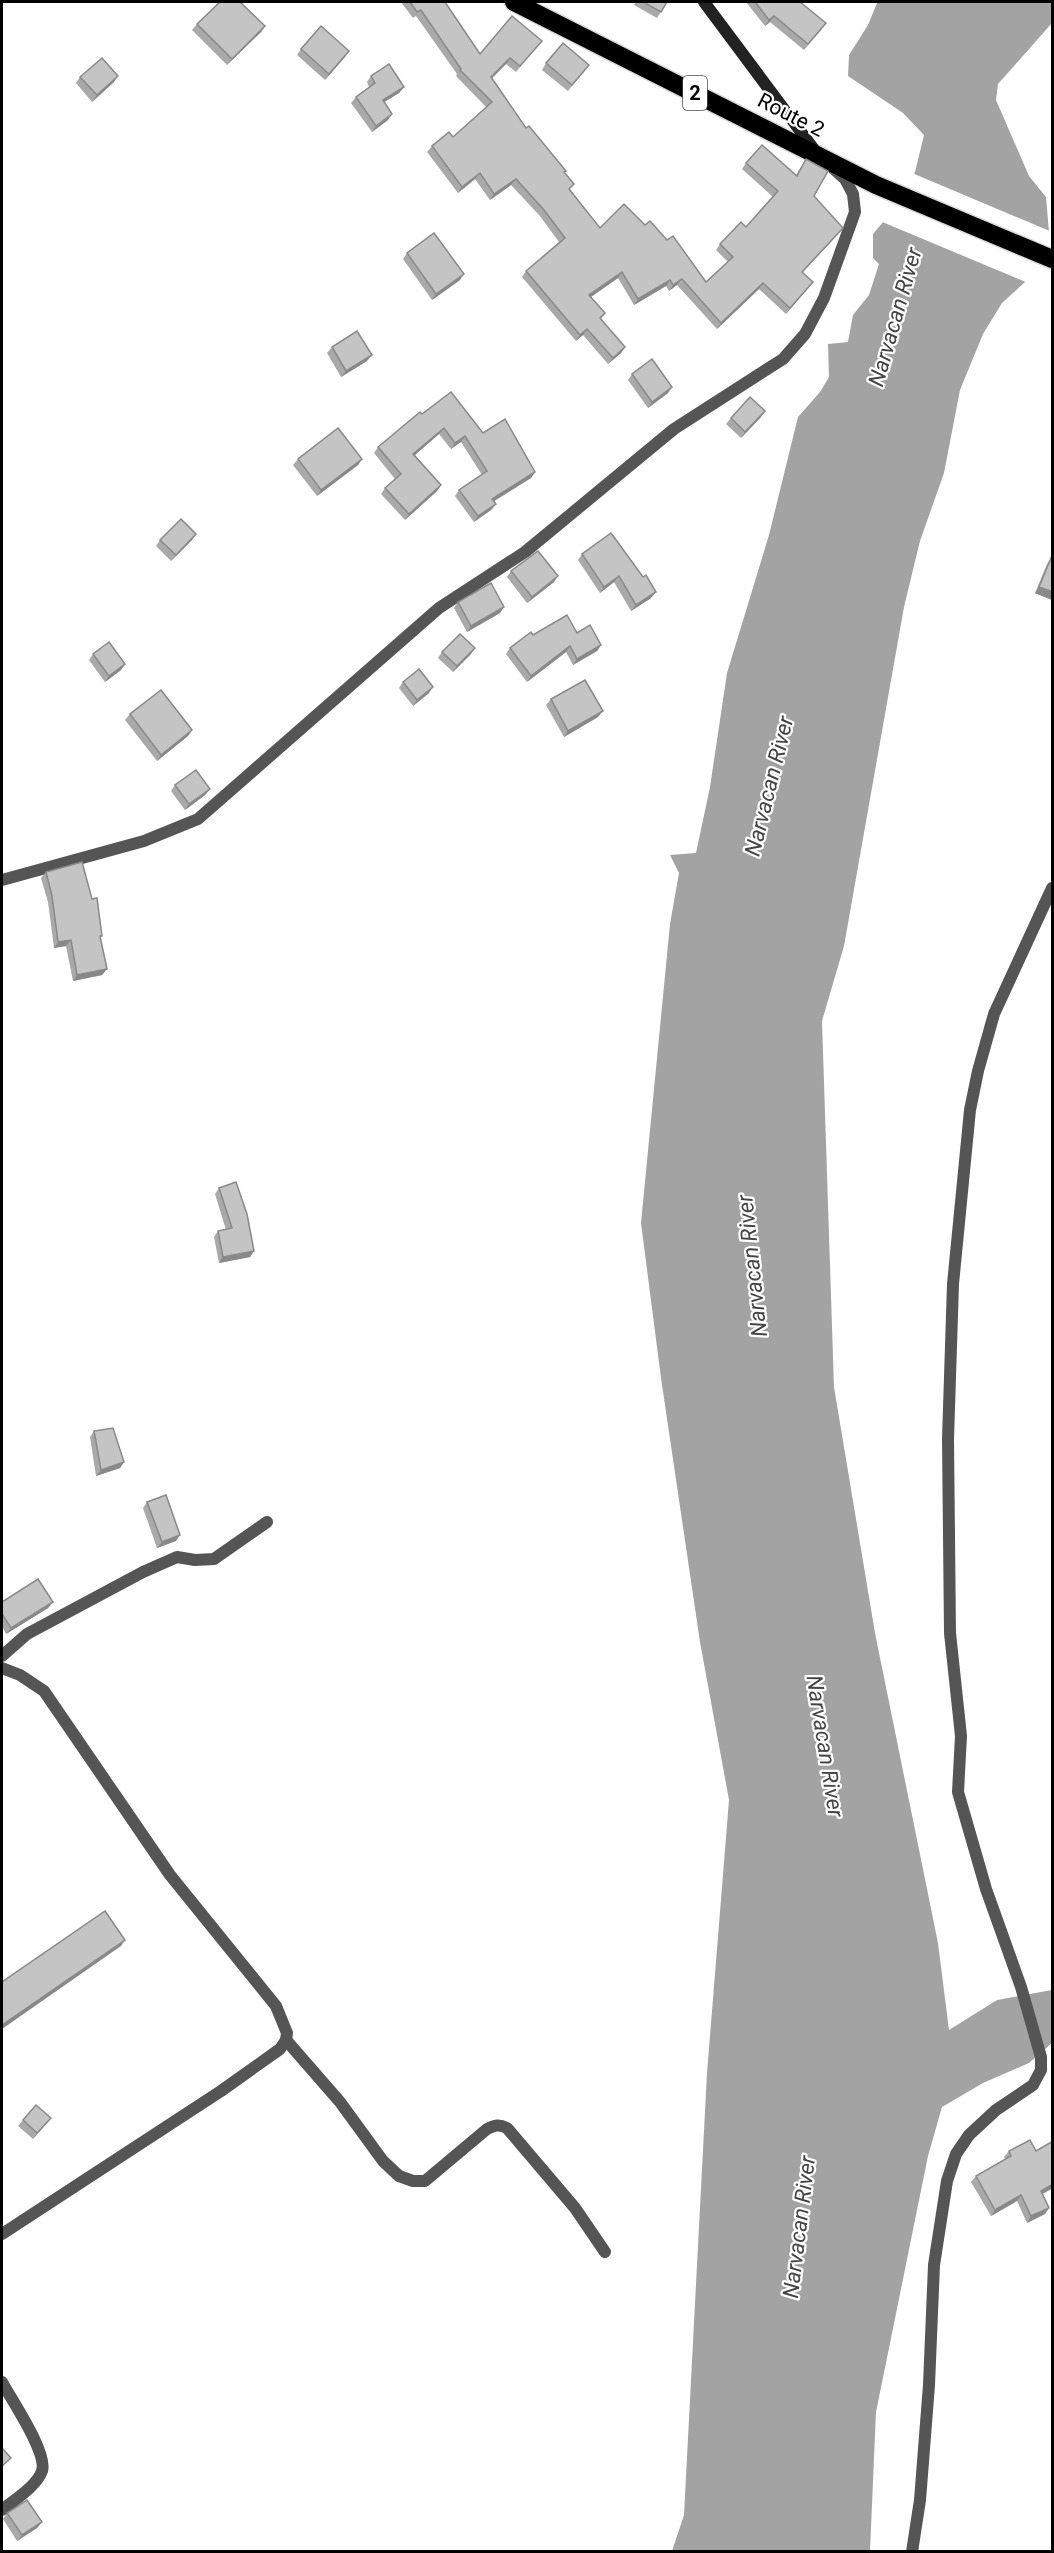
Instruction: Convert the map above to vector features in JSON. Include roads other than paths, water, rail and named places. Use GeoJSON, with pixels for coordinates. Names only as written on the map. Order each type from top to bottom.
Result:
{"type":"FeatureCollection","features":[{"type":"Feature","properties":{"kind":"highway","name":"Route 2"},"geometry":{"type":"LineString","coordinates":[[514,2],[876,185],[1053,259]]}},
{"type":"Feature","properties":{"kind":"street"},"geometry":{"type":"LineString","coordinates":[[2,880],[144,841],[177,830],[198,819],[439,608],[525,552],[674,429],[783,358],[805,334],[824,298],[855,212],[853,194],[845,179],[818,154],[704,2]]}},
{"type":"Feature","properties":{"kind":"street"},"geometry":{"type":"LineString","coordinates":[[912,2552],[920,2500],[929,2385],[934,2265],[947,2181],[956,2154],[969,2135],[996,2110],[1033,2085],[1041,2070],[1041,2057],[1021,1987],[986,1889],[958,1792],[961,1736],[950,1633],[948,1439],[953,1284],[970,1110],[994,1014],[1053,888]]}},
{"type":"Feature","properties":{"kind":"street"},"geometry":{"type":"LineString","coordinates":[[2,1656],[27,1634],[143,1572],[177,1557],[195,1560],[214,1559],[267,1522]]}},
{"type":"Feature","properties":{"kind":"street"},"geometry":{"type":"LineString","coordinates":[[2,1668],[26,1678],[44,1691],[170,1875],[276,2006],[285,2025],[286,2040],[340,2102],[382,2161],[399,2176],[412,2181],[425,2181],[487,2129],[502,2126],[507,2128],[575,2208],[605,2252]]}},
{"type":"Feature","properties":{"kind":"street"},"geometry":{"type":"LineString","coordinates":[[2,2234],[221,2091],[280,2049],[286,2040]]}},
{"type":"Feature","properties":{"kind":"street"},"geometry":{"type":"LineString","coordinates":[[2,2382],[36,2444],[42,2462],[42,2471],[31,2486],[2,2510]]}},
{"type":"Feature","properties":{"kind":"water","name":"Narvacan River"},"geometry":{"type":"Polygon","coordinates":[[[1052,2],[1052,23],[998,84],[996,100],[1029,176],[1046,197],[1049,232],[1025,282],[1002,303],[983,334],[960,390],[944,473],[920,541],[904,607],[844,946],[822,1021],[834,1387],[875,1633],[938,1943],[949,2030],[997,2000],[1052,1990],[1052,2043],[1029,2063],[983,2083],[942,2107],[928,2156],[876,2412],[870,2551],[672,2551],[684,2515],[707,2073],[729,1800],[700,1642],[661,1378],[641,1223],[670,924],[679,873],[670,855],[696,853],[710,787],[727,673],[769,535],[798,417],[820,392],[829,377],[828,344],[848,342],[853,315],[869,295],[879,264],[873,258],[873,234],[904,197],[915,172],[924,135],[903,113],[848,76],[849,55],[868,25],[877,3],[1052,2]]]}}]}
